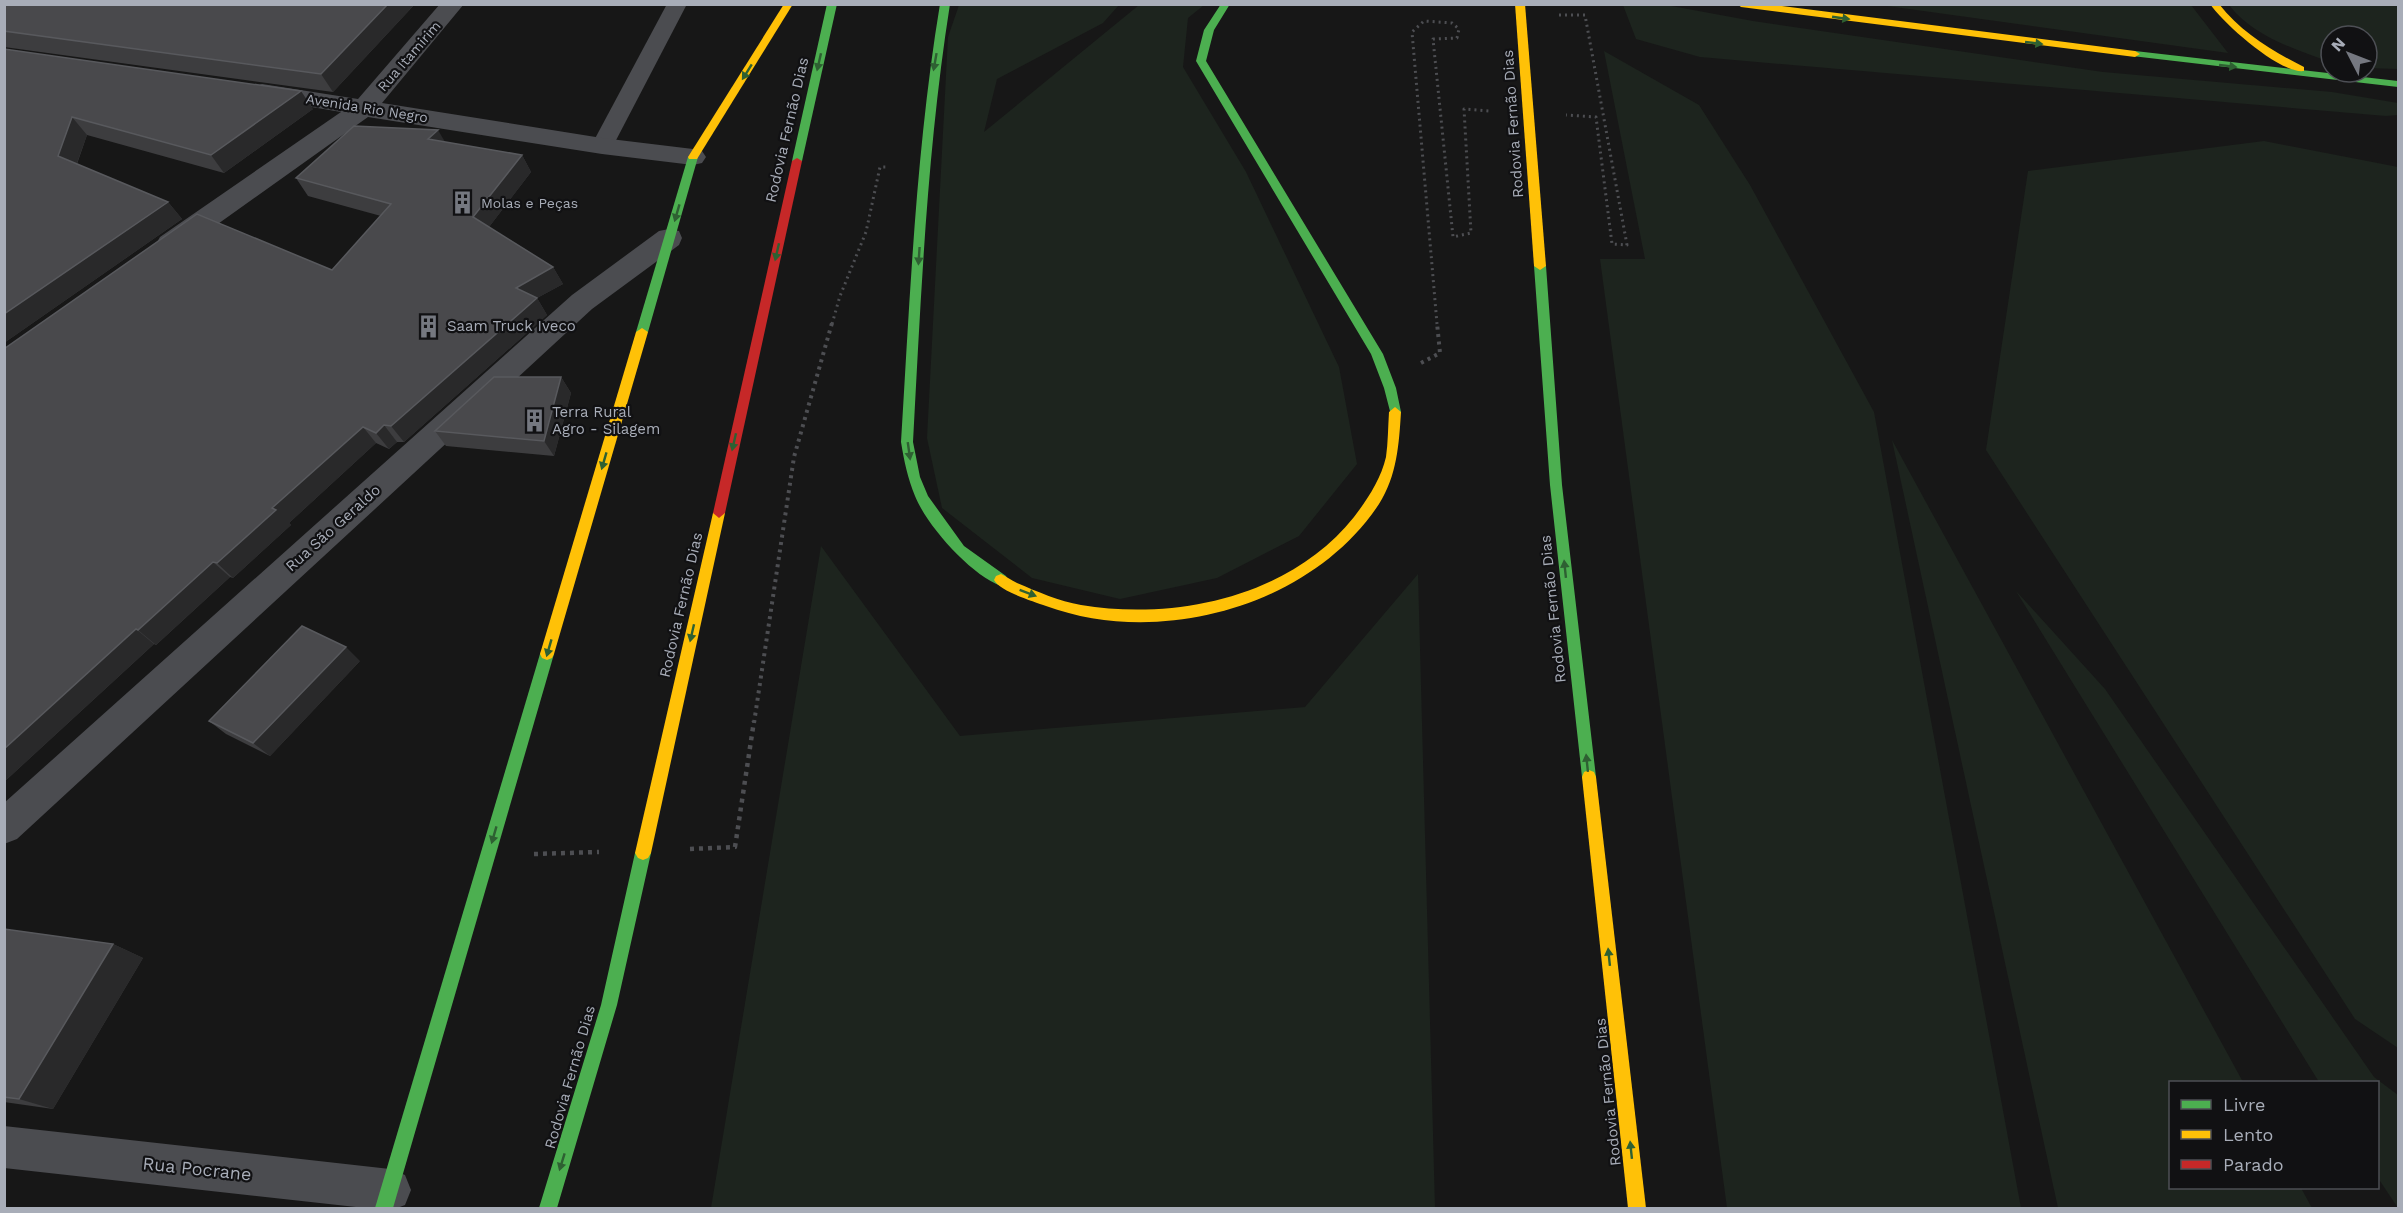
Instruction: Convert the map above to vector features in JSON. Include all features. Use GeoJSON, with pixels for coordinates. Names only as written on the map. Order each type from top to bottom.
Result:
{"type":"FeatureCollection","features":[{"type":"Feature","properties":{"kind":"main road"},"geometry":{"type":"LineString","coordinates":[[387,1199],[693,157],[789,4]]}},
{"type":"Feature","properties":{"kind":"main road","name":"Rodovia Fernão Dias"},"geometry":{"type":"LineString","coordinates":[[548,1209],[609,1005],[832,4]]}},
{"type":"Feature","properties":{"kind":"main road"},"geometry":{"type":"LineString","coordinates":[[945,4],[932,76],[927,130],[907,442],[911,470],[922,498],[937,524],[959,549],[986,571],[1018,589],[1053,603],[1092,612],[1132,616],[1173,615],[1217,608],[1257,596],[1294,578],[1328,556],[1354,530],[1375,502],[1389,472],[1395,441],[1396,411],[1389,381],[1377,354],[1201,61],[1203,42],[1210,24],[1226,4]]}},
{"type":"Feature","properties":{"kind":"main road","name":"Rodovia Fernão Dias"},"geometry":{"type":"LineString","coordinates":[[1520,4],[1556,485],[1637,1209]]}},
{"type":"Feature","properties":{"kind":"main road"},"geometry":{"type":"LineString","coordinates":[[1741,4],[2319,77]]}},
{"type":"Feature","properties":{"kind":"main road"},"geometry":{"type":"LineString","coordinates":[[2214,4],[2248,39],[2294,66],[2319,76]]}},
{"type":"Feature","properties":{"kind":"main road"},"geometry":{"type":"LineString","coordinates":[[2379,82],[2398,84]]}},
{"type":"Feature","properties":{"kind":"main road"},"geometry":{"type":"LineString","coordinates":[[570,1186],[609,1005]]}},
{"type":"Feature","properties":{"kind":"street","name":"Rua Itamirim"},"geometry":{"type":"LineString","coordinates":[[151,258],[365,107],[453,4]]}},
{"type":"Feature","properties":{"kind":"street","name":"Avenida Rio Negro"},"geometry":{"type":"LineString","coordinates":[[237,88],[602,146],[693,157]]}},
{"type":"Feature","properties":{"kind":"street","name":"Rua São Geraldo"},"geometry":{"type":"LineString","coordinates":[[4,827],[582,302],[669,238]]}},
{"type":"Feature","properties":{"kind":"street","name":"Rua Pocrane"},"geometry":{"type":"LineString","coordinates":[[4,1147],[387,1199]]}},
{"type":"Feature","properties":{"kind":"lane"},"geometry":{"type":"LineString","coordinates":[[602,146],[677,4]]}},
{"type":"Feature","properties":{"kind":"path"},"geometry":{"type":"LineString","coordinates":[[1585,15],[1627,245],[1612,244],[1596,117]]}},
{"type":"Feature","properties":{"kind":"path"},"geometry":{"type":"LineString","coordinates":[[1424,373],[1420,364],[1440,353],[1412,32],[1424,21],[1452,23],[1459,29],[1457,38],[1433,39],[1453,237],[1471,233],[1464,109]]}},
{"type":"Feature","properties":{"kind":"path"},"geometry":{"type":"LineString","coordinates":[[794,457],[840,296],[866,232],[880,167],[896,168]]}},
{"type":"Feature","properties":{"kind":"shaded area"},"geometry":{"type":"Polygon","coordinates":[[[959,5],[1119,5],[1103,23],[997,79],[984,132],[1139,5],[1204,5],[1188,18],[1183,67],[1246,172],[1339,367],[1357,464],[1299,536],[1217,578],[1120,599],[1032,578],[942,508],[927,438],[948,37],[959,5]]]}},
{"type":"Feature","properties":{"kind":"shaded area"},"geometry":{"type":"Polygon","coordinates":[[[1623,5],[1666,5],[1753,21],[2103,72],[2332,92],[2398,103],[2398,115],[2386,116],[1700,57],[1636,39],[1623,5]]]}},
{"type":"Feature","properties":{"kind":"shaded area"},"geometry":{"type":"Polygon","coordinates":[[[1880,5],[2191,5],[2228,53],[1880,5]]]}},
{"type":"Feature","properties":{"kind":"shaded area"},"geometry":{"type":"Polygon","coordinates":[[[2229,5],[2398,5],[2398,69],[2379,68],[2379,24],[2319,24],[2319,58],[2275,40],[2239,16],[2229,5]]]}},
{"type":"Feature","properties":{"kind":"shaded area"},"geometry":{"type":"Polygon","coordinates":[[[1604,51],[1699,105],[1750,185],[1874,412],[2021,1208],[1727,1208],[1600,259],[1645,259],[1604,51]]]}},
{"type":"Feature","properties":{"kind":"shaded area"},"geometry":{"type":"Polygon","coordinates":[[[2264,141],[2398,167],[2398,1048],[2355,1019],[1986,450],[2028,171],[2264,141]]]}},
{"type":"Feature","properties":{"kind":"shaded area"},"geometry":{"type":"Polygon","coordinates":[[[1892,440],[2242,1081],[2169,1081],[2169,1189],[2302,1189],[2312,1208],[2058,1208],[1892,440]]]}},
{"type":"Feature","properties":{"kind":"shaded area"},"geometry":{"type":"Polygon","coordinates":[[[821,546],[960,736],[1305,707],[1418,574],[1435,1208],[711,1208],[821,546]]]}},
{"type":"Feature","properties":{"kind":"shaded area"},"geometry":{"type":"Polygon","coordinates":[[[2016,591],[2105,689],[2374,1077],[2398,1095],[2398,1208],[2379,1180],[2379,1081],[2318,1081],[2016,591]]]}},
{"type":"Feature","properties":{"kind":"building"},"geometry":{"type":"Polygon","coordinates":[[[4,4],[388,4],[321,74],[4,31],[4,4]]]}},
{"type":"Feature","properties":{"kind":"building"},"geometry":{"type":"Polygon","coordinates":[[[4,49],[301,91],[211,155],[72,117],[58,156],[168,202],[4,314],[4,49]]]}},
{"type":"Feature","properties":{"kind":"building"},"geometry":{"type":"Polygon","coordinates":[[[354,126],[438,130],[428,139],[522,155],[473,217],[553,267],[516,288],[537,298],[391,426],[384,425],[376,433],[363,427],[272,508],[276,510],[217,563],[213,562],[138,630],[136,629],[4,749],[4,349],[197,214],[332,270],[391,204],[296,178],[354,126]]]}},
{"type":"Feature","properties":{"kind":"building"},"geometry":{"type":"Polygon","coordinates":[[[494,377],[561,377],[544,441],[435,431],[494,377]]]}},
{"type":"Feature","properties":{"kind":"building"},"geometry":{"type":"Polygon","coordinates":[[[302,626],[346,647],[253,743],[209,721],[302,626]]]}},
{"type":"Feature","properties":{"kind":"building"},"geometry":{"type":"Polygon","coordinates":[[[4,929],[113,944],[19,1099],[4,1097],[4,929]]]}},
{"type":"Feature","properties":{"kind":"traffic: fast"},"geometry":{"type":"LineString","coordinates":[[797,161],[832,4]]}},
{"type":"Feature","properties":{"kind":"traffic: fast"},"geometry":{"type":"LineString","coordinates":[[945,4],[936,58],[924,167],[907,442],[914,477],[922,498],[959,550],[1001,580]]}},
{"type":"Feature","properties":{"kind":"traffic: fast"},"geometry":{"type":"LineString","coordinates":[[1226,4],[1209,30],[1201,61],[1377,354],[1390,388],[1395,412]]}},
{"type":"Feature","properties":{"kind":"traffic: fast"},"geometry":{"type":"LineString","coordinates":[[2135,54],[2398,84]]}},
{"type":"Feature","properties":{"kind":"traffic: fast"},"geometry":{"type":"LineString","coordinates":[[642,332],[693,157]]}},
{"type":"Feature","properties":{"kind":"traffic: fast"},"geometry":{"type":"LineString","coordinates":[[1540,266],[1556,485],[1589,777]]}},
{"type":"Feature","properties":{"kind":"traffic: fast"},"geometry":{"type":"LineString","coordinates":[[384,1208],[547,654]]}},
{"type":"Feature","properties":{"kind":"traffic: fast"},"geometry":{"type":"LineString","coordinates":[[548,1208],[609,1005],[643,853]]}},
{"type":"Feature","properties":{"kind":"traffic: slow"},"geometry":{"type":"LineString","coordinates":[[693,157],[789,4]]}},
{"type":"Feature","properties":{"kind":"traffic: slow"},"geometry":{"type":"LineString","coordinates":[[1520,4],[1540,266]]}},
{"type":"Feature","properties":{"kind":"traffic: slow"},"geometry":{"type":"LineString","coordinates":[[1741,4],[2135,54]]}},
{"type":"Feature","properties":{"kind":"traffic: slow"},"geometry":{"type":"LineString","coordinates":[[2214,4],[2242,34],[2301,69]]}},
{"type":"Feature","properties":{"kind":"traffic: slow"},"geometry":{"type":"LineString","coordinates":[[547,654],[642,332]]}},
{"type":"Feature","properties":{"kind":"traffic: slow"},"geometry":{"type":"LineString","coordinates":[[1001,580],[1010,586],[1070,608],[1134,616],[1178,614],[1223,605],[1269,588],[1311,565],[1347,535],[1375,500],[1392,458],[1395,412]]}},
{"type":"Feature","properties":{"kind":"traffic: slow"},"geometry":{"type":"LineString","coordinates":[[643,853],[719,513]]}},
{"type":"Feature","properties":{"kind":"traffic: slow"},"geometry":{"type":"LineString","coordinates":[[1589,777],[1637,1208]]}},
{"type":"Feature","properties":{"kind":"traffic: jam"},"geometry":{"type":"LineString","coordinates":[[719,513],[797,161]]}},
{"type":"Feature","properties":{"kind":"place","name":"Molas e Peças"},"geometry":{"type":"Point","coordinates":[463,203]}},
{"type":"Feature","properties":{"kind":"place","name":"Saam Truck Iveco"},"geometry":{"type":"Point","coordinates":[429,326]}},
{"type":"Feature","properties":{"kind":"place","name":"Terra Rural Agro - Silagem"},"geometry":{"type":"Point","coordinates":[534,421]}}]}
